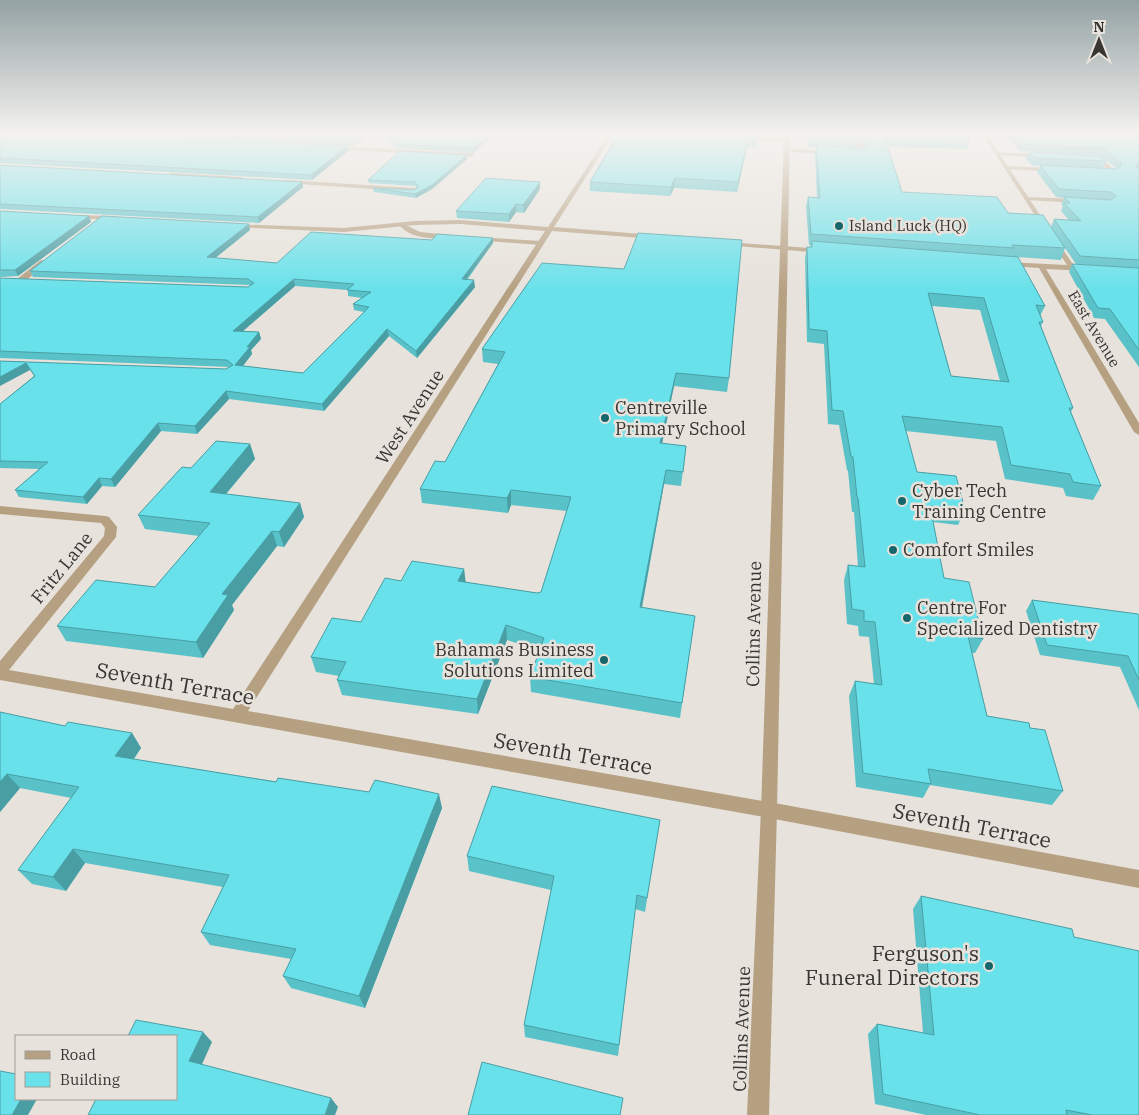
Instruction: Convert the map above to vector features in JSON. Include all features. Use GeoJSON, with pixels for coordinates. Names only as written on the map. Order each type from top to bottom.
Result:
{"type":"FeatureCollection","features":[{"type":"Feature","properties":{"kind":"street"},"geometry":{"type":"LineString","coordinates":[[370,187],[415,190]]}},
{"type":"Feature","properties":{"kind":"street","name":"West Avenue"},"geometry":{"type":"LineString","coordinates":[[236,717],[577,187]]}},
{"type":"Feature","properties":{"kind":"street","name":"Collins Avenue"},"geometry":{"type":"LineString","coordinates":[[758,1115],[769,810],[785,187]]}},
{"type":"Feature","properties":{"kind":"street","name":"East Avenue"},"geometry":{"type":"LineString","coordinates":[[1019,187],[1072,268]]}},
{"type":"Feature","properties":{"kind":"street"},"geometry":{"type":"LineString","coordinates":[[1026,198],[1090,202]]}},
{"type":"Feature","properties":{"kind":"street"},"geometry":{"type":"LineString","coordinates":[[66,216],[123,218]]}},
{"type":"Feature","properties":{"kind":"street"},"geometry":{"type":"LineString","coordinates":[[96,223],[104,217]]}},
{"type":"Feature","properties":{"kind":"street"},"geometry":{"type":"LineString","coordinates":[[228,224],[324,230],[369,229],[460,222],[666,238]]}},
{"type":"Feature","properties":{"kind":"street"},"geometry":{"type":"LineString","coordinates":[[402,225],[406,230],[415,234],[542,243]]}},
{"type":"Feature","properties":{"kind":"street"},"geometry":{"type":"LineString","coordinates":[[714,243],[832,252]]}},
{"type":"Feature","properties":{"kind":"street"},"geometry":{"type":"LineString","coordinates":[[20,281],[50,258]]}},
{"type":"Feature","properties":{"kind":"street"},"geometry":{"type":"LineString","coordinates":[[1001,264],[1091,270]]}},
{"type":"Feature","properties":{"kind":"street","name":"East Avenue"},"geometry":{"type":"LineString","coordinates":[[1041,266],[1139,432]]}},
{"type":"Feature","properties":{"kind":"street"},"geometry":{"type":"LineString","coordinates":[[10,280],[36,281]]}},
{"type":"Feature","properties":{"kind":"street","name":"Fritz Lane"},"geometry":{"type":"LineString","coordinates":[[0,510],[105,520],[112,527],[110,537],[0,673]]}},
{"type":"Feature","properties":{"kind":"street","name":"Seventh Terrace"},"geometry":{"type":"LineString","coordinates":[[0,673],[236,717],[769,810],[1139,879]]}},
{"type":"Feature","properties":{"kind":"building"},"geometry":{"type":"Polygon","coordinates":[[[0,187],[296,187],[258,217],[0,204],[0,187]]]}},
{"type":"Feature","properties":{"kind":"building"},"geometry":{"type":"Polygon","coordinates":[[[419,187],[428,187],[415,194],[373,188],[414,190],[419,187]]]}},
{"type":"Feature","properties":{"kind":"building"},"geometry":{"type":"Polygon","coordinates":[[[478,187],[536,187],[523,205],[516,204],[509,214],[456,211],[478,187]]]}},
{"type":"Feature","properties":{"kind":"building"},"geometry":{"type":"Polygon","coordinates":[[[819,187],[900,187],[902,192],[997,197],[1008,213],[1043,215],[1065,248],[1012,245],[1014,248],[811,234],[808,197],[820,198],[819,187]]]}},
{"type":"Feature","properties":{"kind":"building"},"geometry":{"type":"Polygon","coordinates":[[[1057,187],[1139,187],[1139,260],[1080,256],[1054,219],[1081,221],[1064,203],[1070,203],[1064,197],[1111,200],[1116,196],[1111,192],[1059,189],[1057,187]]]}},
{"type":"Feature","properties":{"kind":"building"},"geometry":{"type":"Polygon","coordinates":[[[0,211],[89,216],[15,270],[0,270],[0,211]]]}},
{"type":"Feature","properties":{"kind":"building"},"geometry":{"type":"Polygon","coordinates":[[[102,216],[249,224],[207,257],[277,263],[311,232],[432,240],[437,234],[493,238],[462,279],[474,280],[416,351],[387,329],[322,404],[226,391],[195,426],[158,423],[111,479],[99,478],[83,497],[15,490],[48,462],[0,461],[0,404],[35,376],[26,363],[0,377],[0,361],[226,369],[233,365],[227,360],[0,351],[0,278],[248,287],[254,283],[248,279],[30,271],[102,216]],[[294,279],[233,331],[259,332],[247,347],[250,347],[235,365],[303,373],[369,307],[353,304],[371,292],[347,290],[354,284],[294,279]]]}},
{"type":"Feature","properties":{"kind":"building"},"geometry":{"type":"Polygon","coordinates":[[[638,233],[742,240],[729,378],[676,373],[660,443],[686,446],[683,472],[666,470],[640,607],[695,616],[682,703],[530,677],[544,638],[506,625],[477,699],[337,680],[346,662],[311,657],[332,618],[361,622],[385,578],[401,581],[412,561],[464,569],[458,581],[537,593],[541,592],[571,497],[511,490],[507,498],[420,489],[435,461],[445,462],[505,352],[482,349],[542,263],[624,269],[638,233]]]}},
{"type":"Feature","properties":{"kind":"building"},"geometry":{"type":"Polygon","coordinates":[[[812,241],[1018,257],[1045,306],[1036,305],[1043,322],[1039,322],[1073,408],[1069,408],[1101,486],[1073,482],[1070,474],[1011,465],[1002,427],[902,416],[917,472],[956,476],[965,510],[930,506],[944,578],[969,582],[983,639],[968,636],[987,716],[1029,723],[1030,728],[1045,730],[1063,791],[928,769],[931,784],[863,773],[855,681],[882,685],[875,622],[864,621],[864,611],[852,609],[848,565],[865,567],[858,498],[853,457],[851,456],[843,411],[832,410],[827,331],[809,329],[807,247],[812,247],[812,241]],[[928,293],[951,376],[1009,382],[984,298],[928,293]]]}},
{"type":"Feature","properties":{"kind":"building"},"geometry":{"type":"Polygon","coordinates":[[[1072,264],[1139,268],[1139,350],[1110,309],[1098,308],[1072,264]]]}},
{"type":"Feature","properties":{"kind":"building"},"geometry":{"type":"Polygon","coordinates":[[[216,441],[250,444],[210,492],[300,503],[279,532],[272,531],[222,594],[228,595],[196,642],[57,626],[96,580],[155,587],[210,523],[138,515],[182,467],[191,468],[216,441]]]}},
{"type":"Feature","properties":{"kind":"building"},"geometry":{"type":"Polygon","coordinates":[[[1032,600],[1138,614],[1139,680],[1128,656],[1047,645],[1032,600]]]}},
{"type":"Feature","properties":{"kind":"building"},"geometry":{"type":"Polygon","coordinates":[[[0,712],[65,726],[68,722],[132,733],[115,756],[276,782],[278,778],[369,792],[375,780],[439,794],[359,996],[283,976],[296,949],[201,932],[229,875],[73,849],[53,877],[18,870],[79,787],[7,774],[0,782],[0,712]]]}},
{"type":"Feature","properties":{"kind":"building"},"geometry":{"type":"Polygon","coordinates":[[[492,786],[660,820],[647,898],[637,895],[619,1045],[524,1025],[554,876],[467,856],[492,786]]]}},
{"type":"Feature","properties":{"kind":"building"},"geometry":{"type":"Polygon","coordinates":[[[921,896],[1072,929],[1074,937],[1139,951],[1139,1115],[1092,1115],[1066,1110],[1067,1115],[980,1115],[883,1094],[877,1024],[934,1035],[921,896]]]}},
{"type":"Feature","properties":{"kind":"building"},"geometry":{"type":"Polygon","coordinates":[[[136,1020],[203,1032],[189,1061],[331,1098],[325,1115],[88,1115],[96,1100],[178,1100],[178,1035],[128,1035],[136,1020]]]}},
{"type":"Feature","properties":{"kind":"building"},"geometry":{"type":"Polygon","coordinates":[[[482,1062],[623,1098],[620,1115],[468,1115],[482,1062]]]}},
{"type":"Feature","properties":{"kind":"building"},"geometry":{"type":"Polygon","coordinates":[[[0,1071],[15,1074],[15,1100],[20,1100],[12,1115],[0,1115],[0,1071]]]}},
{"type":"Feature","properties":{"kind":"place","name":"Island Luck (HQ)"},"geometry":{"type":"Point","coordinates":[839,226]}},
{"type":"Feature","properties":{"kind":"place","name":"Centreville Primary School"},"geometry":{"type":"Point","coordinates":[605,418]}},
{"type":"Feature","properties":{"kind":"place","name":"Cyber Tech Training Centre"},"geometry":{"type":"Point","coordinates":[902,501]}},
{"type":"Feature","properties":{"kind":"place","name":"Comfort Smiles"},"geometry":{"type":"Point","coordinates":[893,550]}},
{"type":"Feature","properties":{"kind":"place","name":"Centre For Specialized Dentistry"},"geometry":{"type":"Point","coordinates":[907,618]}},
{"type":"Feature","properties":{"kind":"place","name":"Bahamas Business Solutions Limited"},"geometry":{"type":"Point","coordinates":[604,660]}},
{"type":"Feature","properties":{"kind":"place","name":"Ferguson's Funeral Directors"},"geometry":{"type":"Point","coordinates":[989,966]}}]}
